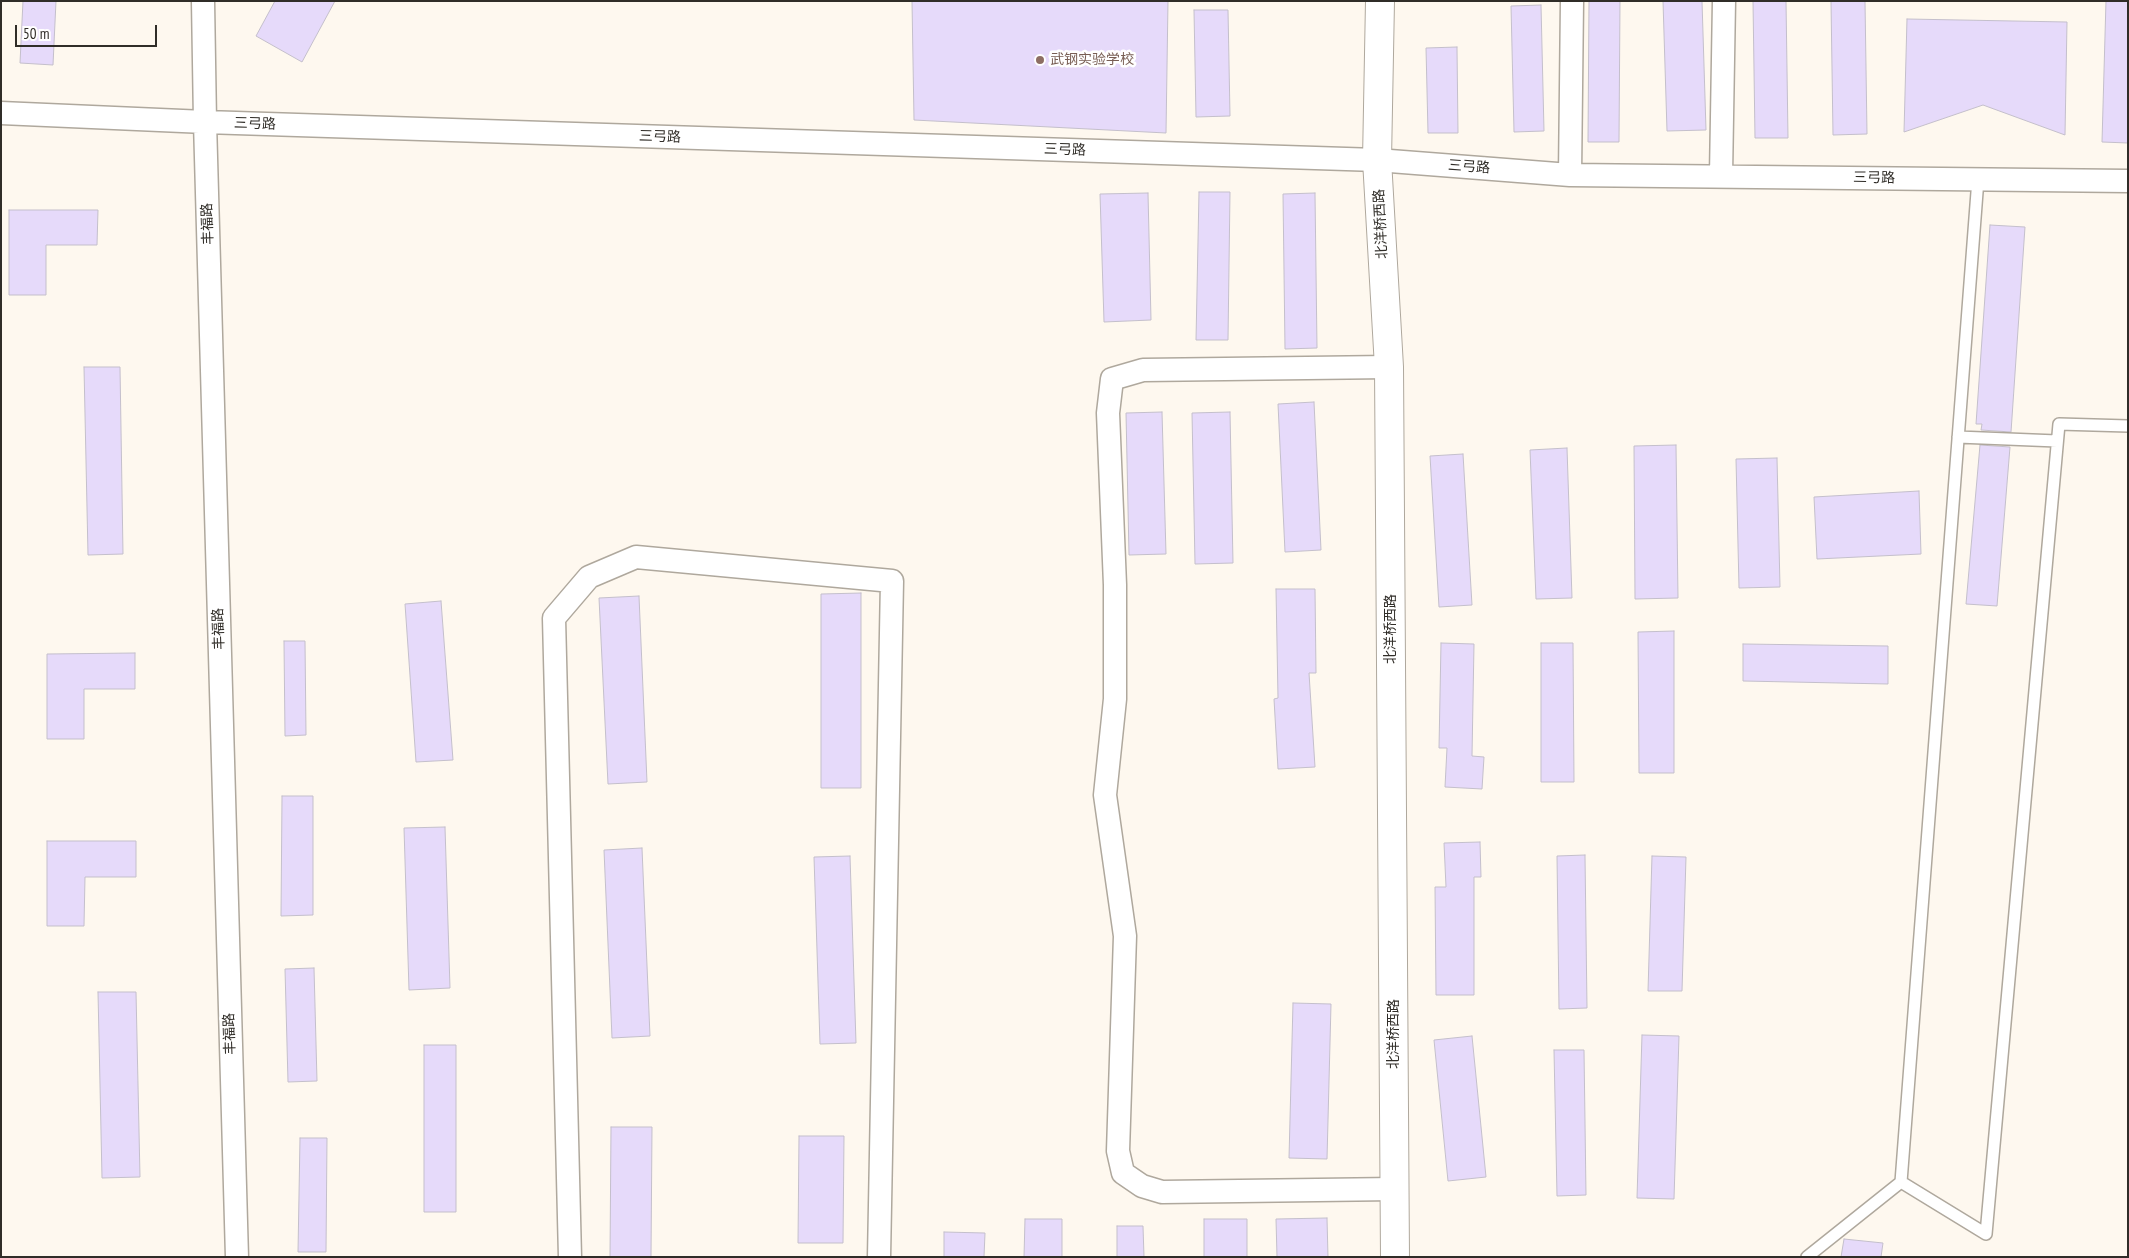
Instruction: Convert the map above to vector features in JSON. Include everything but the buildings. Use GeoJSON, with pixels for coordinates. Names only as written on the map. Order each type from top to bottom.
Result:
{"type":"FeatureCollection","features":[{"type":"Feature","properties":{"kind":"main road","name":"北洋桥西路"},"geometry":{"type":"LineString","coordinates":[[1380,1],[1377,160],[1389,367],[1395,1257]]}},
{"type":"Feature","properties":{"kind":"street","name":"丰福路"},"geometry":{"type":"LineString","coordinates":[[203,1],[237,1257]]}},
{"type":"Feature","properties":{"kind":"street"},"geometry":{"type":"LineString","coordinates":[[1570,175],[1572,1]]}},
{"type":"Feature","properties":{"kind":"street"},"geometry":{"type":"LineString","coordinates":[[1721,175],[1724,1]]}},
{"type":"Feature","properties":{"kind":"street","name":"三弓路"},"geometry":{"type":"LineString","coordinates":[[1,113],[205,122],[1377,160],[1570,175],[2128,180]]}},
{"type":"Feature","properties":{"kind":"street"},"geometry":{"type":"LineString","coordinates":[[1389,367],[1143,370],[1112,379],[1108,414],[1115,585],[1115,699],[1106,795],[1125,936],[1118,1151],[1123,1173],[1142,1186],[1162,1192],[1395,1189]]}},
{"type":"Feature","properties":{"kind":"street"},"geometry":{"type":"LineString","coordinates":[[570,1257],[554,618],[589,577],[636,557],[892,581],[879,1257]]}},
{"type":"Feature","properties":{"kind":"lane"},"geometry":{"type":"LineString","coordinates":[[1807,1257],[1901,1182],[1978,179]]}},
{"type":"Feature","properties":{"kind":"lane"},"geometry":{"type":"LineString","coordinates":[[1901,1182],[1986,1234],[2059,424],[2128,426]]}},
{"type":"Feature","properties":{"kind":"lane"},"geometry":{"type":"LineString","coordinates":[[1958,436],[2057,441]]}},
{"type":"Feature","properties":{"kind":"place","name":"武钢实验学校"},"geometry":{"type":"Point","coordinates":[1040,60]}}]}
